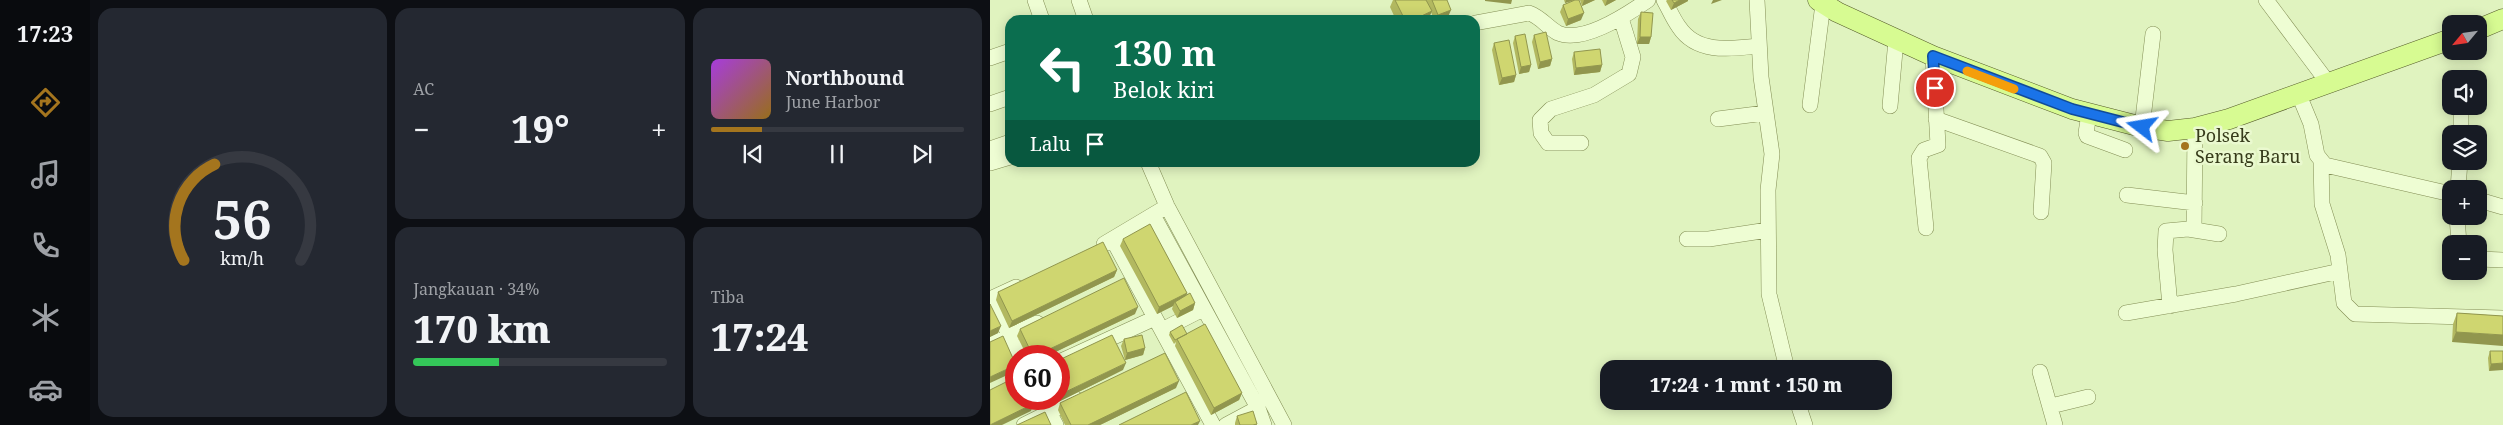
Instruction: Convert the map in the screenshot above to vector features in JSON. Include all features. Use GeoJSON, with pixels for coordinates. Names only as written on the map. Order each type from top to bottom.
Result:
{"type":"FeatureCollection","features":[{"type":"Feature","properties":{"kind":"main road"},"geometry":{"type":"LineString","coordinates":[[1821,2],[1896,40],[2025,93],[2089,114],[2168,132],[2229,120],[2442,43]]}},
{"type":"Feature","properties":{"kind":"main road"},"geometry":{"type":"LineString","coordinates":[[2488,26],[2503,20]]}},
{"type":"Feature","properties":{"kind":"street"},"geometry":{"type":"LineString","coordinates":[[1035,0],[1040,15]]}},
{"type":"Feature","properties":{"kind":"street"},"geometry":{"type":"LineString","coordinates":[[1079,0],[1084,15]]}},
{"type":"Feature","properties":{"kind":"street"},"geometry":{"type":"LineString","coordinates":[[1086,0],[1090,15]]}},
{"type":"Feature","properties":{"kind":"street"},"geometry":{"type":"LineString","coordinates":[[1480,22],[1529,13],[1536,15],[1556,32],[1567,36],[1593,30],[1621,18],[1648,0]]}},
{"type":"Feature","properties":{"kind":"street"},"geometry":{"type":"LineString","coordinates":[[1664,0],[1683,32],[1703,47],[1726,49],[1758,46]]}},
{"type":"Feature","properties":{"kind":"street"},"geometry":{"type":"LineString","coordinates":[[1757,0],[1758,46],[1765,113],[1771,136],[1772,154],[1768,190],[1769,294],[1785,360]]}},
{"type":"Feature","properties":{"kind":"street"},"geometry":{"type":"LineString","coordinates":[[2266,0],[2329,84]]}},
{"type":"Feature","properties":{"kind":"street"},"geometry":{"type":"LineString","coordinates":[[1810,105],[1821,2]]}},
{"type":"Feature","properties":{"kind":"street"},"geometry":{"type":"LineString","coordinates":[[1581,142],[1548,143],[1540,133],[1540,120],[1551,109],[1594,95],[1629,74],[1633,57],[1621,18]]}},
{"type":"Feature","properties":{"kind":"street"},"geometry":{"type":"LineString","coordinates":[[2142,127],[2153,34]]}},
{"type":"Feature","properties":{"kind":"street"},"geometry":{"type":"LineString","coordinates":[[1890,106],[1896,40]]}},
{"type":"Feature","properties":{"kind":"street"},"geometry":{"type":"LineString","coordinates":[[990,58],[1005,53]]}},
{"type":"Feature","properties":{"kind":"street"},"geometry":{"type":"LineString","coordinates":[[1926,228],[1919,158],[1924,150],[1938,145],[1933,56]]}},
{"type":"Feature","properties":{"kind":"street"},"geometry":{"type":"LineString","coordinates":[[2298,95],[2309,116],[2321,161],[2322,204],[2330,224],[2340,271],[2344,303],[2355,314],[2503,318]]}},
{"type":"Feature","properties":{"kind":"street"},"geometry":{"type":"LineString","coordinates":[[990,104],[1005,99]]}},
{"type":"Feature","properties":{"kind":"street"},"geometry":{"type":"LineString","coordinates":[[1718,118],[1765,113]]}},
{"type":"Feature","properties":{"kind":"street"},"geometry":{"type":"LineString","coordinates":[[2089,114],[2087,136],[2126,150]]}},
{"type":"Feature","properties":{"kind":"street"},"geometry":{"type":"LineString","coordinates":[[1936,119],[2040,156],[2044,163],[2041,212]]}},
{"type":"Feature","properties":{"kind":"street"},"geometry":{"type":"LineString","coordinates":[[2194,229],[2195,128]]}},
{"type":"Feature","properties":{"kind":"street"},"geometry":{"type":"LineString","coordinates":[[990,149],[1005,144]]}},
{"type":"Feature","properties":{"kind":"street"},"geometry":{"type":"LineString","coordinates":[[990,163],[1005,158]]}},
{"type":"Feature","properties":{"kind":"street"},"geometry":{"type":"LineString","coordinates":[[2321,161],[2325,165],[2352,172],[2442,192]]}},
{"type":"Feature","properties":{"kind":"street"},"geometry":{"type":"LineString","coordinates":[[1150,167],[1167,206],[1264,405],[1264,425]]}},
{"type":"Feature","properties":{"kind":"street"},"geometry":{"type":"LineString","coordinates":[[2127,195],[2195,203]]}},
{"type":"Feature","properties":{"kind":"street"},"geometry":{"type":"LineString","coordinates":[[2487,202],[2503,207]]}},
{"type":"Feature","properties":{"kind":"street"},"geometry":{"type":"LineString","coordinates":[[1087,252],[1113,240],[1167,206]]}},
{"type":"Feature","properties":{"kind":"street"},"geometry":{"type":"LineString","coordinates":[[1153,214],[1203,309],[1264,405],[1284,425]]}},
{"type":"Feature","properties":{"kind":"street"},"geometry":{"type":"LineString","coordinates":[[2170,306],[2165,250],[2166,231],[2169,229],[2194,229],[2219,234]]}},
{"type":"Feature","properties":{"kind":"street"},"geometry":{"type":"LineString","coordinates":[[1687,239],[1709,239],[1768,230]]}},
{"type":"Feature","properties":{"kind":"street"},"geometry":{"type":"LineString","coordinates":[[1113,240],[1213,425]]}},
{"type":"Feature","properties":{"kind":"street"},"geometry":{"type":"LineString","coordinates":[[2487,259],[2503,260]]}},
{"type":"Feature","properties":{"kind":"street"},"geometry":{"type":"LineString","coordinates":[[2126,313],[2170,306],[2340,271]]}},
{"type":"Feature","properties":{"kind":"street"},"geometry":{"type":"LineString","coordinates":[[1116,286],[1134,278]]}},
{"type":"Feature","properties":{"kind":"street"},"geometry":{"type":"LineString","coordinates":[[1014,345],[990,299],[1026,282]]}},
{"type":"Feature","properties":{"kind":"street"},"geometry":{"type":"LineString","coordinates":[[1070,358],[1203,309]]}},
{"type":"Feature","properties":{"kind":"street"},"geometry":{"type":"LineString","coordinates":[[990,345],[1054,315]]}},
{"type":"Feature","properties":{"kind":"street"},"geometry":{"type":"LineString","coordinates":[[1156,359],[1174,350]]}},
{"type":"Feature","properties":{"kind":"street"},"geometry":{"type":"LineString","coordinates":[[2040,372],[2055,425]]}},
{"type":"Feature","properties":{"kind":"street"},"geometry":{"type":"LineString","coordinates":[[1024,425],[1053,419],[1094,390]]}},
{"type":"Feature","properties":{"kind":"street"},"geometry":{"type":"LineString","coordinates":[[1177,400],[1194,391]]}},
{"type":"Feature","properties":{"kind":"street"},"geometry":{"type":"LineString","coordinates":[[2050,406],[2088,397]]}},
{"type":"Feature","properties":{"kind":"street"},"geometry":{"type":"LineString","coordinates":[[1226,425],[1264,405]]}},
{"type":"Feature","properties":{"kind":"street"},"geometry":{"type":"LineString","coordinates":[[1800,410],[1805,425]]}},
{"type":"Feature","properties":{"kind":"building"},"geometry":{"type":"Polygon","coordinates":[[[1395,0],[1426,0],[1432,11],[1424,15],[1402,15],[1395,0]]]}},
{"type":"Feature","properties":{"kind":"building"},"geometry":{"type":"Polygon","coordinates":[[[1432,0],[1447,0],[1451,10],[1438,15],[1432,0]]]}},
{"type":"Feature","properties":{"kind":"building"},"geometry":{"type":"Polygon","coordinates":[[[1579,0],[1584,13],[1568,19],[1563,5],[1579,0]]]}},
{"type":"Feature","properties":{"kind":"building"},"geometry":{"type":"Polygon","coordinates":[[[1641,12],[1653,13],[1651,37],[1640,37],[1641,12]]]}},
{"type":"Feature","properties":{"kind":"building"},"geometry":{"type":"Polygon","coordinates":[[[1546,32],[1552,59],[1540,62],[1534,35],[1546,32]]]}},
{"type":"Feature","properties":{"kind":"building"},"geometry":{"type":"Polygon","coordinates":[[[1525,34],[1531,65],[1521,67],[1515,36],[1525,34]]]}},
{"type":"Feature","properties":{"kind":"building"},"geometry":{"type":"Polygon","coordinates":[[[1509,40],[1516,75],[1502,78],[1494,43],[1509,40]]]}},
{"type":"Feature","properties":{"kind":"building"},"geometry":{"type":"Polygon","coordinates":[[[1600,49],[1602,65],[1576,68],[1574,52],[1600,49]]]}},
{"type":"Feature","properties":{"kind":"building"},"geometry":{"type":"Polygon","coordinates":[[[1150,224],[1187,293],[1159,307],[1123,239],[1150,224]]]}},
{"type":"Feature","properties":{"kind":"building"},"geometry":{"type":"Polygon","coordinates":[[[1103,242],[1117,270],[1012,321],[998,292],[1103,242]]]}},
{"type":"Feature","properties":{"kind":"building"},"geometry":{"type":"Polygon","coordinates":[[[1124,278],[1138,307],[1058,345],[1028,345],[1020,329],[1124,278]]]}},
{"type":"Feature","properties":{"kind":"building"},"geometry":{"type":"Polygon","coordinates":[[[1190,293],[1195,303],[1180,311],[1175,302],[1190,293]]]}},
{"type":"Feature","properties":{"kind":"building"},"geometry":{"type":"Polygon","coordinates":[[[990,304],[1001,326],[990,331],[990,304]]]}},
{"type":"Feature","properties":{"kind":"building"},"geometry":{"type":"Polygon","coordinates":[[[2457,313],[2503,316],[2503,335],[2456,332],[2457,313]]]}},
{"type":"Feature","properties":{"kind":"building"},"geometry":{"type":"Polygon","coordinates":[[[1205,324],[1242,393],[1214,408],[1177,339],[1205,324]]]}},
{"type":"Feature","properties":{"kind":"building"},"geometry":{"type":"Polygon","coordinates":[[[1182,325],[1187,334],[1175,340],[1170,332],[1182,325]]]}},
{"type":"Feature","properties":{"kind":"building"},"geometry":{"type":"Polygon","coordinates":[[[1112,335],[1126,363],[1070,390],[1070,355],[1112,335]]]}},
{"type":"Feature","properties":{"kind":"building"},"geometry":{"type":"Polygon","coordinates":[[[1142,335],[1145,348],[1127,353],[1124,339],[1142,335]]]}},
{"type":"Feature","properties":{"kind":"building"},"geometry":{"type":"Polygon","coordinates":[[[1003,336],[1007,345],[1005,345],[1005,370],[990,377],[990,342],[1003,336]]]}},
{"type":"Feature","properties":{"kind":"building"},"geometry":{"type":"Polygon","coordinates":[[[2490,351],[2503,351],[2503,363],[2491,364],[2490,351]]]}},
{"type":"Feature","properties":{"kind":"building"},"geometry":{"type":"Polygon","coordinates":[[[1165,353],[1179,381],[1088,425],[1071,425],[1064,410],[1070,410],[1070,398],[1165,353]]]}},
{"type":"Feature","properties":{"kind":"building"},"geometry":{"type":"Polygon","coordinates":[[[1005,382],[1005,410],[1021,410],[990,425],[990,390],[1005,382]]]}},
{"type":"Feature","properties":{"kind":"building"},"geometry":{"type":"Polygon","coordinates":[[[1186,392],[1200,421],[1191,425],[1119,425],[1186,392]]]}},
{"type":"Feature","properties":{"kind":"building"},"geometry":{"type":"Polygon","coordinates":[[[1253,411],[1257,424],[1240,425],[1237,416],[1253,411]]]}},
{"type":"Feature","properties":{"kind":"building"},"geometry":{"type":"Polygon","coordinates":[[[1045,412],[1051,425],[1017,425],[1045,412]]]}},
{"type":"Feature","properties":{"kind":"slow traffic"},"geometry":{"type":"LineString","coordinates":[[1967,71],[2014,89]]}},
{"type":"Feature","properties":{"kind":"place","name":"Polsek Serang Baru"},"geometry":{"type":"Point","coordinates":[2185,146]}},
{"type":"Feature","properties":{"kind":"route"},"geometry":{"type":"LineString","coordinates":[[1935,88],[1933,56],[1976,75],[2072,109],[2142,127]]}}]}
